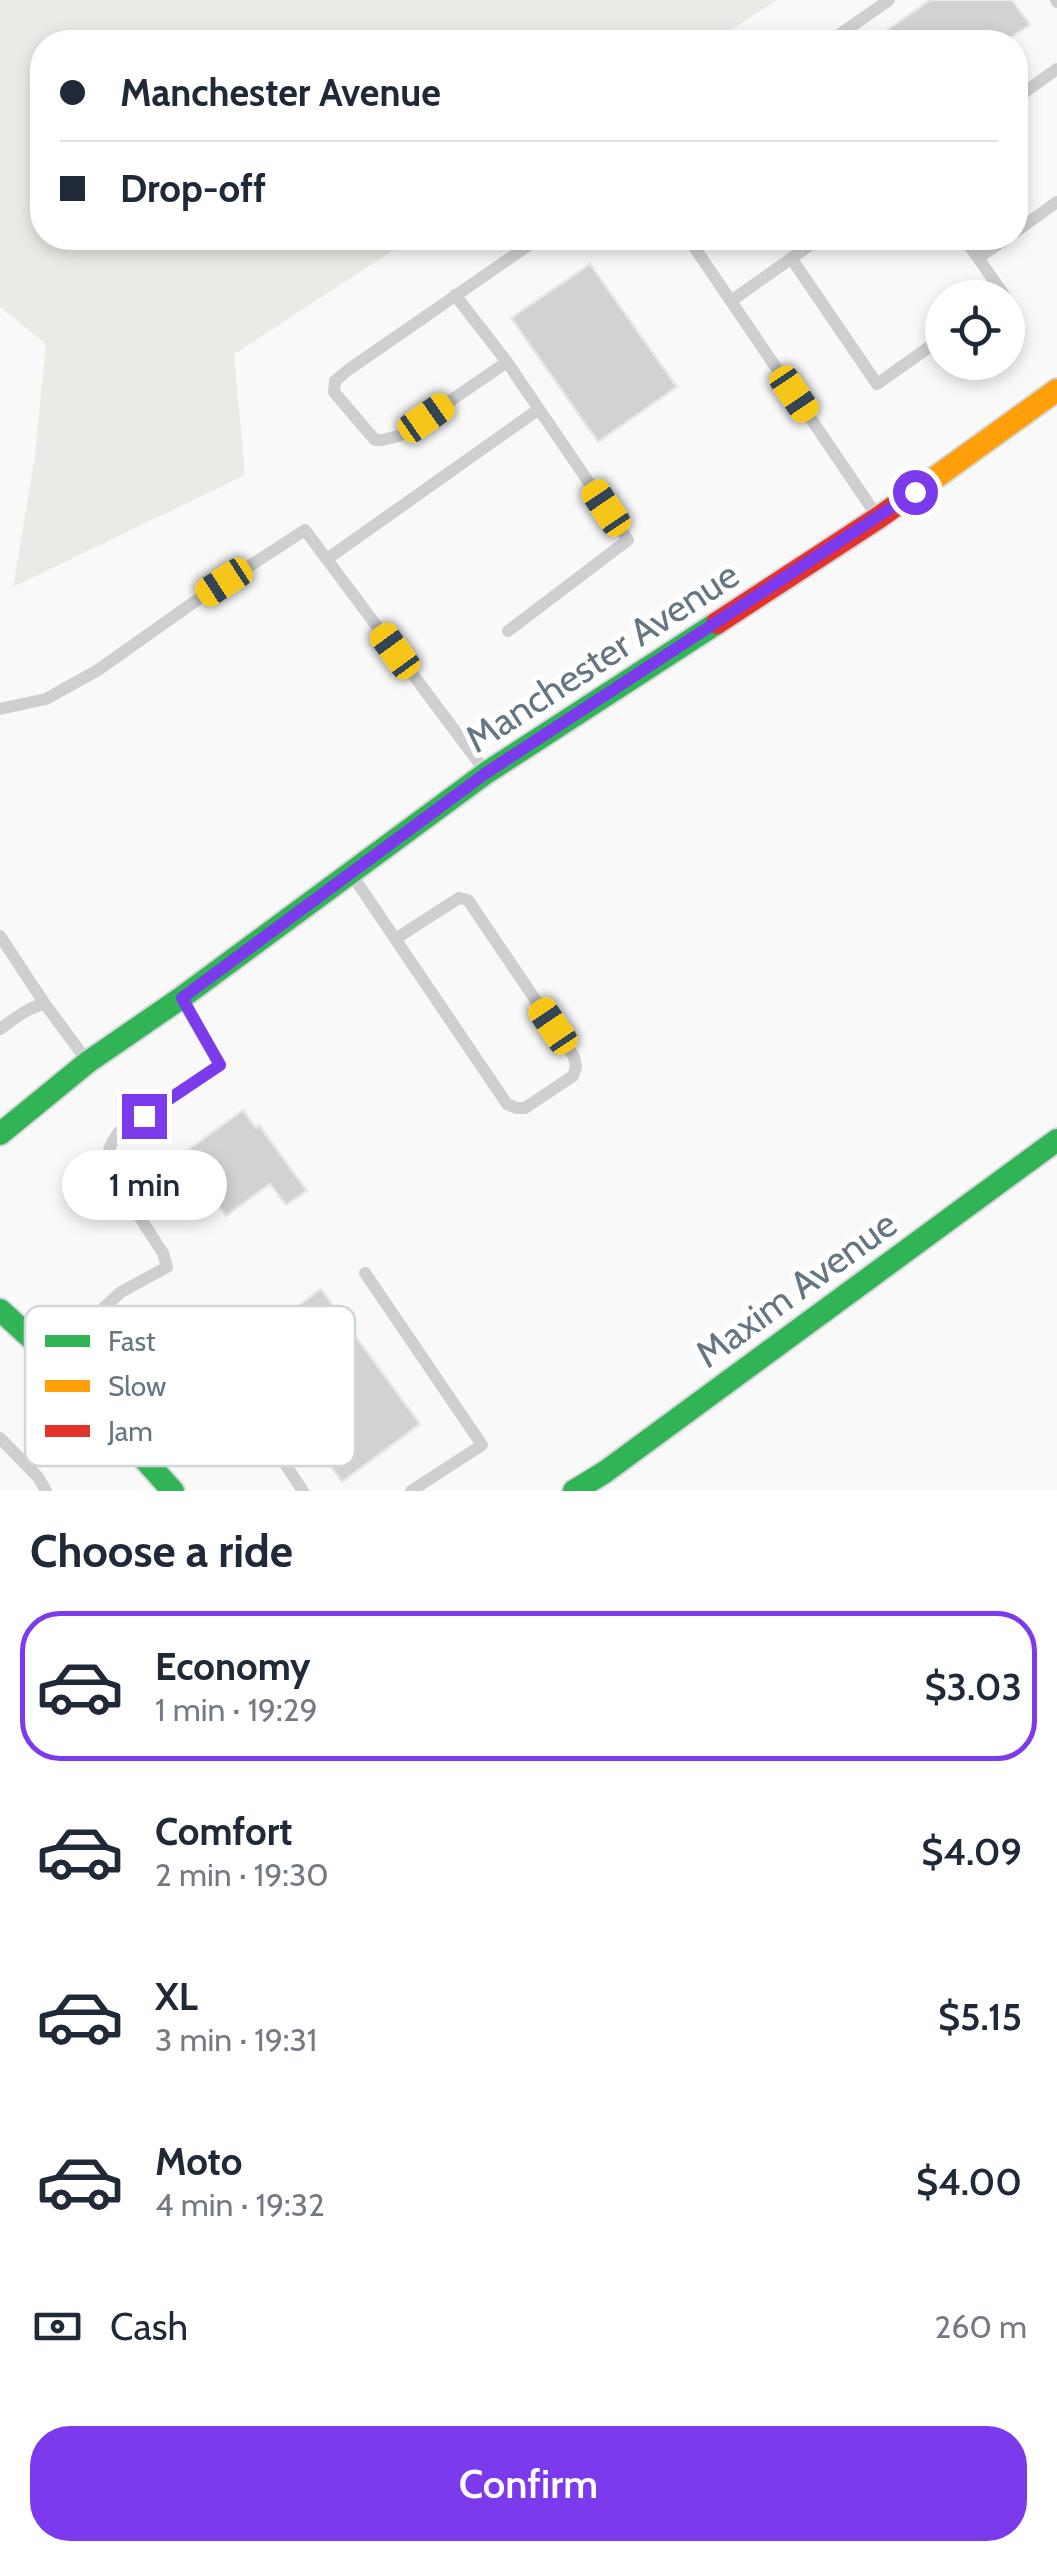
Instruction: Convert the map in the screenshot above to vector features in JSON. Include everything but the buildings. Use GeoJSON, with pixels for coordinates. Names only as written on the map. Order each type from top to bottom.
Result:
{"type":"FeatureCollection","features":[{"type":"Feature","properties":{"kind":"street","name":"Manchester Avenue"},"geometry":{"type":"LineString","coordinates":[[0,1134],[88,1062],[182,998],[486,773],[878,518],[1057,390]]}},
{"type":"Feature","properties":{"kind":"street","name":"Maxim Avenue"},"geometry":{"type":"LineString","coordinates":[[574,1491],[1057,1140]]}},
{"type":"Feature","properties":{"kind":"street"},"geometry":{"type":"LineString","coordinates":[[0,1310],[25,1333]]}},
{"type":"Feature","properties":{"kind":"street"},"geometry":{"type":"LineString","coordinates":[[150,1466],[173,1491]]}},
{"type":"Feature","properties":{"kind":"lane"},"geometry":{"type":"LineString","coordinates":[[846,30],[890,0]]}},
{"type":"Feature","properties":{"kind":"lane"},"geometry":{"type":"LineString","coordinates":[[1028,89],[1057,68]]}},
{"type":"Feature","properties":{"kind":"lane"},"geometry":{"type":"LineString","coordinates":[[1028,223],[1057,202]]}},
{"type":"Feature","properties":{"kind":"lane"},"geometry":{"type":"LineString","coordinates":[[506,362],[399,436],[382,440],[375,440],[334,392],[335,381],[348,370],[521,250]]}},
{"type":"Feature","properties":{"kind":"lane"},"geometry":{"type":"LineString","coordinates":[[696,250],[878,518]]}},
{"type":"Feature","properties":{"kind":"lane"},"geometry":{"type":"LineString","coordinates":[[730,301],[803,250]]}},
{"type":"Feature","properties":{"kind":"lane"},"geometry":{"type":"LineString","coordinates":[[972,250],[993,280]]}},
{"type":"Feature","properties":{"kind":"lane"},"geometry":{"type":"LineString","coordinates":[[978,258],[990,250]]}},
{"type":"Feature","properties":{"kind":"lane"},"geometry":{"type":"LineString","coordinates":[[791,258],[876,384],[925,350]]}},
{"type":"Feature","properties":{"kind":"lane"},"geometry":{"type":"LineString","coordinates":[[455,295],[506,362],[628,540],[508,631]]}},
{"type":"Feature","properties":{"kind":"lane"},"geometry":{"type":"LineString","coordinates":[[327,559],[539,409]]}},
{"type":"Feature","properties":{"kind":"lane"},"geometry":{"type":"LineString","coordinates":[[0,709],[46,699],[98,670],[196,600],[305,530],[486,773]]}},
{"type":"Feature","properties":{"kind":"lane"},"geometry":{"type":"LineString","coordinates":[[350,873],[507,1104],[525,1108],[573,1076],[574,1057],[468,900],[459,898],[396,940]]}},
{"type":"Feature","properties":{"kind":"lane"},"geometry":{"type":"LineString","coordinates":[[0,936],[88,1062]]}},
{"type":"Feature","properties":{"kind":"lane"},"geometry":{"type":"LineString","coordinates":[[106,1306],[121,1292],[166,1267],[164,1253],[110,1172],[108,1147],[118,1132],[220,1065],[182,998]]}},
{"type":"Feature","properties":{"kind":"lane"},"geometry":{"type":"LineString","coordinates":[[0,1029],[23,1012],[45,1004]]}},
{"type":"Feature","properties":{"kind":"lane"},"geometry":{"type":"LineString","coordinates":[[365,1272],[482,1445],[411,1491]]}},
{"type":"Feature","properties":{"kind":"lane"},"geometry":{"type":"LineString","coordinates":[[0,1438],[25,1464]]}},
{"type":"Feature","properties":{"kind":"lane"},"geometry":{"type":"LineString","coordinates":[[27,1466],[46,1491]]}},
{"type":"Feature","properties":{"kind":"lane"},"geometry":{"type":"LineString","coordinates":[[287,1466],[303,1491]]}},
{"type":"Feature","properties":{"kind":"shaded area"},"geometry":{"type":"Polygon","coordinates":[[[0,0],[777,0],[731,30],[30,30],[30,250],[394,250],[234,354],[245,475],[13,587],[35,455],[46,344],[0,307],[0,0]]]}},
{"type":"Feature","properties":{"kind":"traffic: fast"},"geometry":{"type":"LineString","coordinates":[[0,1134],[88,1062],[486,773],[717,623]]}},
{"type":"Feature","properties":{"kind":"traffic: fast"},"geometry":{"type":"LineString","coordinates":[[574,1491],[1057,1140]]}},
{"type":"Feature","properties":{"kind":"traffic: fast"},"geometry":{"type":"LineString","coordinates":[[0,1310],[25,1333]]}},
{"type":"Feature","properties":{"kind":"traffic: fast"},"geometry":{"type":"LineString","coordinates":[[150,1466],[173,1491]]}},
{"type":"Feature","properties":{"kind":"traffic: slow"},"geometry":{"type":"LineString","coordinates":[[925,485],[1057,390]]}},
{"type":"Feature","properties":{"kind":"traffic: jam"},"geometry":{"type":"LineString","coordinates":[[717,623],[925,485]]}},
{"type":"Feature","properties":{"kind":"route"},"geometry":{"type":"LineString","coordinates":[[144,1116],[220,1065],[182,998],[486,773],[915,492]]}}]}
